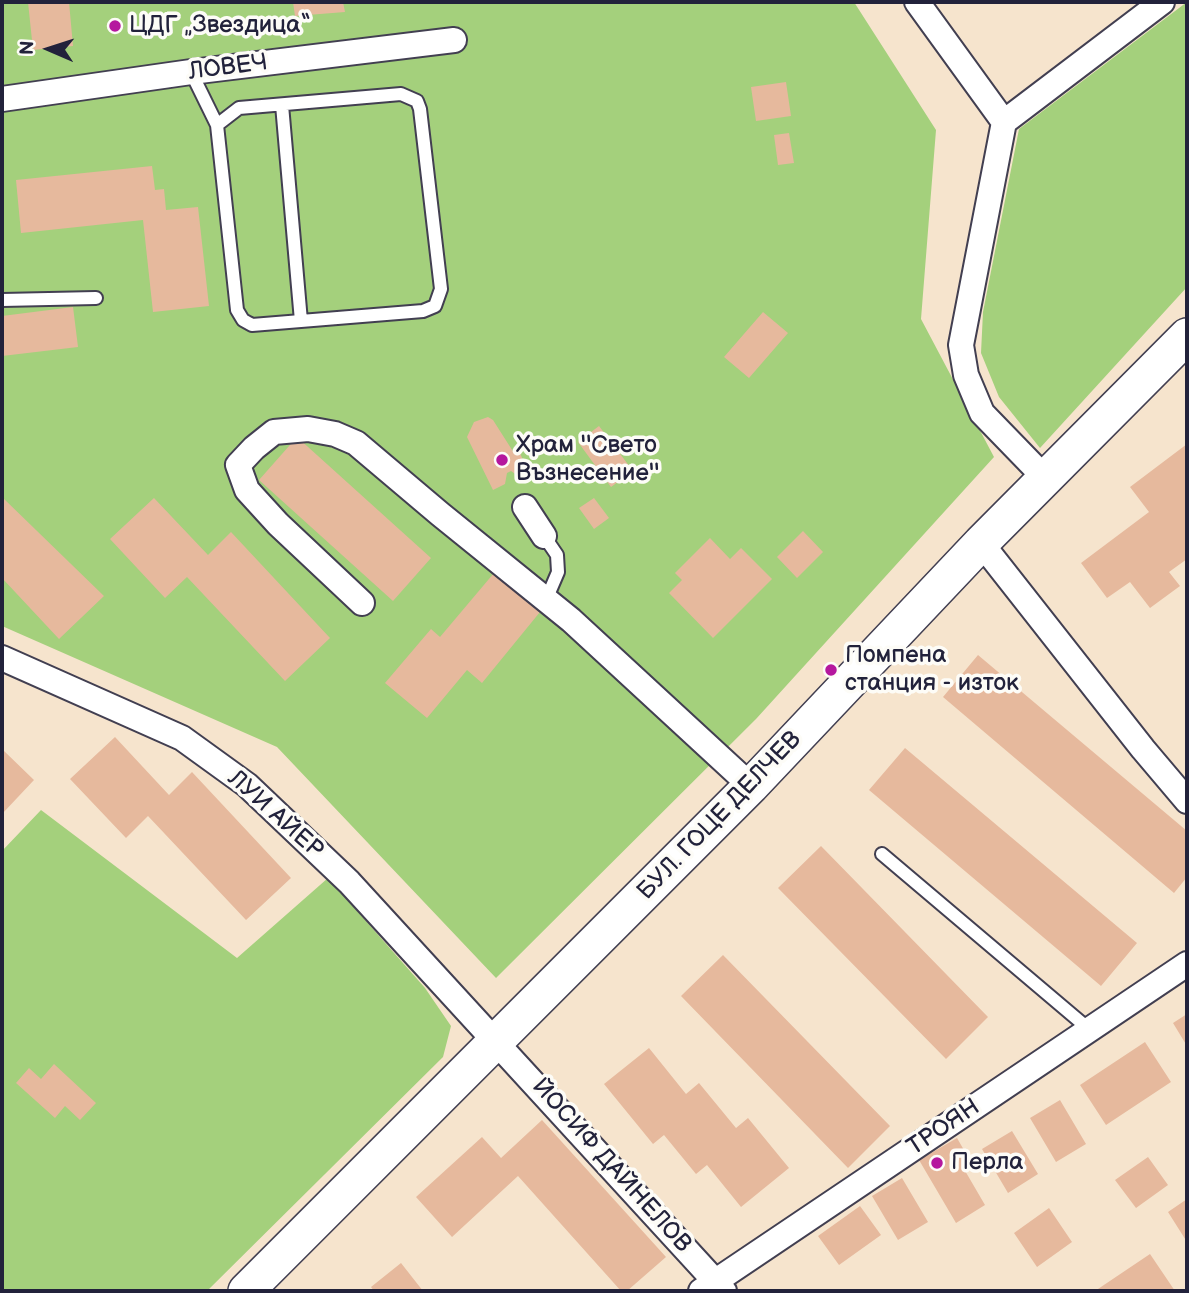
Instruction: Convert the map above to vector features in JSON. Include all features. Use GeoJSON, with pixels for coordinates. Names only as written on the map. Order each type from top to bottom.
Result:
{"type":"FeatureCollection","features":[{"type":"Feature","properties":{"kind":"main road","name":"БУЛ. ГОЦЕ ДЕЛЧЕВ"},"geometry":{"type":"LineString","coordinates":[[246,1291],[498,1042],[751,786],[981,544],[1187,336]]}},
{"type":"Feature","properties":{"kind":"street"},"geometry":{"type":"LineString","coordinates":[[917,2],[1004,122]]}},
{"type":"Feature","properties":{"kind":"street"},"geometry":{"type":"LineString","coordinates":[[1046,479],[982,412],[966,375],[961,345],[1004,122],[1162,2]]}},
{"type":"Feature","properties":{"kind":"street","name":"ЛОВЕЧ"},"geometry":{"type":"LineString","coordinates":[[2,99],[191,72],[454,40]]}},
{"type":"Feature","properties":{"kind":"street"},"geometry":{"type":"LineString","coordinates":[[362,603],[278,524],[247,490],[238,465],[274,432],[308,429],[335,434],[356,443],[571,620],[751,786]]}},
{"type":"Feature","properties":{"kind":"street"},"geometry":{"type":"LineString","coordinates":[[525,506],[544,536]]}},
{"type":"Feature","properties":{"kind":"street"},"geometry":{"type":"LineString","coordinates":[[981,544],[1143,750],[1187,801]]}},
{"type":"Feature","properties":{"kind":"street","name":"ЛУИ АЙЕР"},"geometry":{"type":"LineString","coordinates":[[2,659],[182,738],[247,785],[349,882],[498,1042]]}},
{"type":"Feature","properties":{"kind":"street","name":"ТРОЯН"},"geometry":{"type":"LineString","coordinates":[[714,1288],[1187,964]]}},
{"type":"Feature","properties":{"kind":"street","name":"ЙОСИФ ДАЙНЕЛОВ"},"geometry":{"type":"LineString","coordinates":[[498,1042],[714,1288]]}},
{"type":"Feature","properties":{"kind":"lane"},"geometry":{"type":"LineString","coordinates":[[191,72],[217,125],[237,310],[243,320],[252,325],[424,311],[435,306],[441,289],[420,109],[411,97],[401,94],[239,108],[217,125]]}},
{"type":"Feature","properties":{"kind":"lane"},"geometry":{"type":"LineString","coordinates":[[282,105],[301,321]]}},
{"type":"Feature","properties":{"kind":"lane"},"geometry":{"type":"LineString","coordinates":[[2,300],[96,298]]}},
{"type":"Feature","properties":{"kind":"lane"},"geometry":{"type":"LineString","coordinates":[[544,536],[557,555],[558,572],[546,600]]}},
{"type":"Feature","properties":{"kind":"lane"},"geometry":{"type":"LineString","coordinates":[[882,854],[1090,1030]]}},
{"type":"Feature","properties":{"kind":"green space"},"geometry":{"type":"Polygon","coordinates":[[[2,2],[854,2],[936,130],[921,319],[994,457],[756,719],[496,978],[277,747],[2,626],[2,2]]]}},
{"type":"Feature","properties":{"kind":"green space"},"geometry":{"type":"Polygon","coordinates":[[[1187,2],[1187,287],[1040,448],[999,397],[981,353],[983,312],[1019,129],[1187,2]]]}},
{"type":"Feature","properties":{"kind":"green space"},"geometry":{"type":"Polygon","coordinates":[[[41,810],[237,958],[328,878],[425,988],[451,1026],[443,1057],[207,1291],[2,1291],[2,851],[41,810]]]}},
{"type":"Feature","properties":{"kind":"building"},"geometry":{"type":"Polygon","coordinates":[[[28,2],[69,2],[73,46],[33,50],[28,2]]]}},
{"type":"Feature","properties":{"kind":"building"},"geometry":{"type":"Polygon","coordinates":[[[293,2],[343,2],[345,12],[295,16],[293,2]]]}},
{"type":"Feature","properties":{"kind":"building"},"geometry":{"type":"Polygon","coordinates":[[[786,82],[791,116],[756,121],[751,87],[786,82]]]}},
{"type":"Feature","properties":{"kind":"building"},"geometry":{"type":"Polygon","coordinates":[[[789,133],[794,163],[778,165],[774,135],[789,133]]]}},
{"type":"Feature","properties":{"kind":"building"},"geometry":{"type":"Polygon","coordinates":[[[152,166],[155,190],[164,189],[166,210],[198,207],[209,306],[153,312],[143,220],[21,233],[16,180],[152,166]]]}},
{"type":"Feature","properties":{"kind":"building"},"geometry":{"type":"Polygon","coordinates":[[[73,307],[78,347],[2,356],[2,316],[73,307]]]}},
{"type":"Feature","properties":{"kind":"building"},"geometry":{"type":"Polygon","coordinates":[[[763,312],[788,333],[749,378],[724,357],[763,312]]]}},
{"type":"Feature","properties":{"kind":"building","name":"Храм ''Свето Възнесение''"},"geometry":{"type":"Polygon","coordinates":[[[488,417],[493,420],[514,453],[519,451],[527,469],[518,476],[511,471],[507,473],[505,484],[493,490],[467,437],[474,422],[488,417]]]}},
{"type":"Feature","properties":{"kind":"building"},"geometry":{"type":"Polygon","coordinates":[[[599,426],[633,471],[611,487],[578,442],[599,426]]]}},
{"type":"Feature","properties":{"kind":"building"},"geometry":{"type":"Polygon","coordinates":[[[297,437],[431,558],[393,601],[259,480],[297,437]]]}},
{"type":"Feature","properties":{"kind":"building"},"geometry":{"type":"Polygon","coordinates":[[[1187,444],[1187,559],[1169,572],[1180,586],[1150,608],[1130,582],[1107,598],[1081,563],[1149,512],[1130,487],[1187,444]]]}},
{"type":"Feature","properties":{"kind":"building"},"geometry":{"type":"Polygon","coordinates":[[[2,497],[104,596],[59,639],[2,578],[2,497]]]}},
{"type":"Feature","properties":{"kind":"building"},"geometry":{"type":"Polygon","coordinates":[[[154,498],[208,555],[231,532],[330,638],[285,681],[187,577],[165,598],[110,539],[154,498]]]}},
{"type":"Feature","properties":{"kind":"building"},"geometry":{"type":"Polygon","coordinates":[[[594,498],[609,518],[594,529],[579,508],[594,498]]]}},
{"type":"Feature","properties":{"kind":"building"},"geometry":{"type":"Polygon","coordinates":[[[803,531],[823,552],[797,578],[777,557],[803,531]]]}},
{"type":"Feature","properties":{"kind":"building"},"geometry":{"type":"Polygon","coordinates":[[[710,538],[730,559],[741,548],[772,579],[713,638],[669,593],[682,580],[675,573],[710,538]]]}},
{"type":"Feature","properties":{"kind":"building"},"geometry":{"type":"Polygon","coordinates":[[[494,573],[540,612],[482,683],[467,670],[427,718],[385,683],[431,629],[440,637],[494,573]]]}},
{"type":"Feature","properties":{"kind":"building"},"geometry":{"type":"Polygon","coordinates":[[[978,655],[1187,831],[1187,877],[1174,893],[943,697],[978,655]]]}},
{"type":"Feature","properties":{"kind":"building"},"geometry":{"type":"Polygon","coordinates":[[[115,737],[169,795],[192,772],[291,878],[246,920],[148,816],[126,838],[70,779],[115,737]]]}},
{"type":"Feature","properties":{"kind":"building"},"geometry":{"type":"Polygon","coordinates":[[[905,748],[1137,943],[1101,986],[869,790],[905,748]]]}},
{"type":"Feature","properties":{"kind":"building"},"geometry":{"type":"Polygon","coordinates":[[[2,749],[34,780],[2,814],[2,749]]]}},
{"type":"Feature","properties":{"kind":"building"},"geometry":{"type":"Polygon","coordinates":[[[821,846],[988,1017],[946,1059],[778,888],[821,846]]]}},
{"type":"Feature","properties":{"kind":"building"},"geometry":{"type":"Polygon","coordinates":[[[723,955],[890,1126],[848,1168],[681,996],[723,955]]]}},
{"type":"Feature","properties":{"kind":"building"},"geometry":{"type":"Polygon","coordinates":[[[1187,1014],[1187,1046],[1173,1023],[1187,1014]]]}},
{"type":"Feature","properties":{"kind":"building"},"geometry":{"type":"Polygon","coordinates":[[[1145,1042],[1171,1082],[1106,1125],[1080,1085],[1145,1042]]]}},
{"type":"Feature","properties":{"kind":"building"},"geometry":{"type":"Polygon","coordinates":[[[649,1048],[686,1094],[699,1083],[736,1128],[748,1118],[789,1168],[741,1207],[707,1165],[696,1174],[664,1135],[653,1144],[604,1084],[649,1048]]]}},
{"type":"Feature","properties":{"kind":"building"},"geometry":{"type":"Polygon","coordinates":[[[54,1064],[96,1103],[80,1120],[65,1106],[55,1118],[16,1083],[29,1068],[41,1079],[54,1064]]]}},
{"type":"Feature","properties":{"kind":"building"},"geometry":{"type":"Polygon","coordinates":[[[1060,1100],[1086,1144],[1056,1162],[1030,1118],[1060,1100]]]}},
{"type":"Feature","properties":{"kind":"building"},"geometry":{"type":"Polygon","coordinates":[[[542,1120],[666,1257],[627,1291],[621,1291],[518,1176],[452,1237],[416,1197],[482,1137],[501,1158],[542,1120]]]}},
{"type":"Feature","properties":{"kind":"building"},"geometry":{"type":"Polygon","coordinates":[[[1012,1131],[1038,1174],[1008,1193],[982,1149],[1012,1131]]]}},
{"type":"Feature","properties":{"kind":"building"},"geometry":{"type":"Polygon","coordinates":[[[957,1138],[972,1164],[964,1169],[985,1205],[956,1223],[919,1160],[957,1138]]]}},
{"type":"Feature","properties":{"kind":"building"},"geometry":{"type":"Polygon","coordinates":[[[1148,1157],[1168,1185],[1136,1208],[1115,1180],[1148,1157]]]}},
{"type":"Feature","properties":{"kind":"building"},"geometry":{"type":"Polygon","coordinates":[[[902,1178],[928,1222],[898,1240],[872,1196],[902,1178]]]}},
{"type":"Feature","properties":{"kind":"building"},"geometry":{"type":"Polygon","coordinates":[[[1187,1199],[1187,1242],[1168,1212],[1187,1199]]]}},
{"type":"Feature","properties":{"kind":"building"},"geometry":{"type":"Polygon","coordinates":[[[860,1206],[881,1235],[839,1265],[818,1236],[860,1206]]]}},
{"type":"Feature","properties":{"kind":"building"},"geometry":{"type":"Polygon","coordinates":[[[1049,1208],[1072,1242],[1037,1267],[1014,1233],[1049,1208]]]}},
{"type":"Feature","properties":{"kind":"building"},"geometry":{"type":"Polygon","coordinates":[[[1150,1254],[1175,1291],[1095,1291],[1150,1254]]]}},
{"type":"Feature","properties":{"kind":"building"},"geometry":{"type":"Polygon","coordinates":[[[401,1263],[423,1291],[374,1291],[371,1287],[401,1263]]]}},
{"type":"Feature","properties":{"kind":"place","name":"ЦДГ „Звездица“"},"geometry":{"type":"Point","coordinates":[115,26]}},
{"type":"Feature","properties":{"kind":"place","name":"Храм ''Свето Възнесение''"},"geometry":{"type":"Point","coordinates":[502,460]}},
{"type":"Feature","properties":{"kind":"place","name":"Помпена станция - изток"},"geometry":{"type":"Point","coordinates":[831,670]}},
{"type":"Feature","properties":{"kind":"place","name":"Перла"},"geometry":{"type":"Point","coordinates":[937,1163]}}]}
